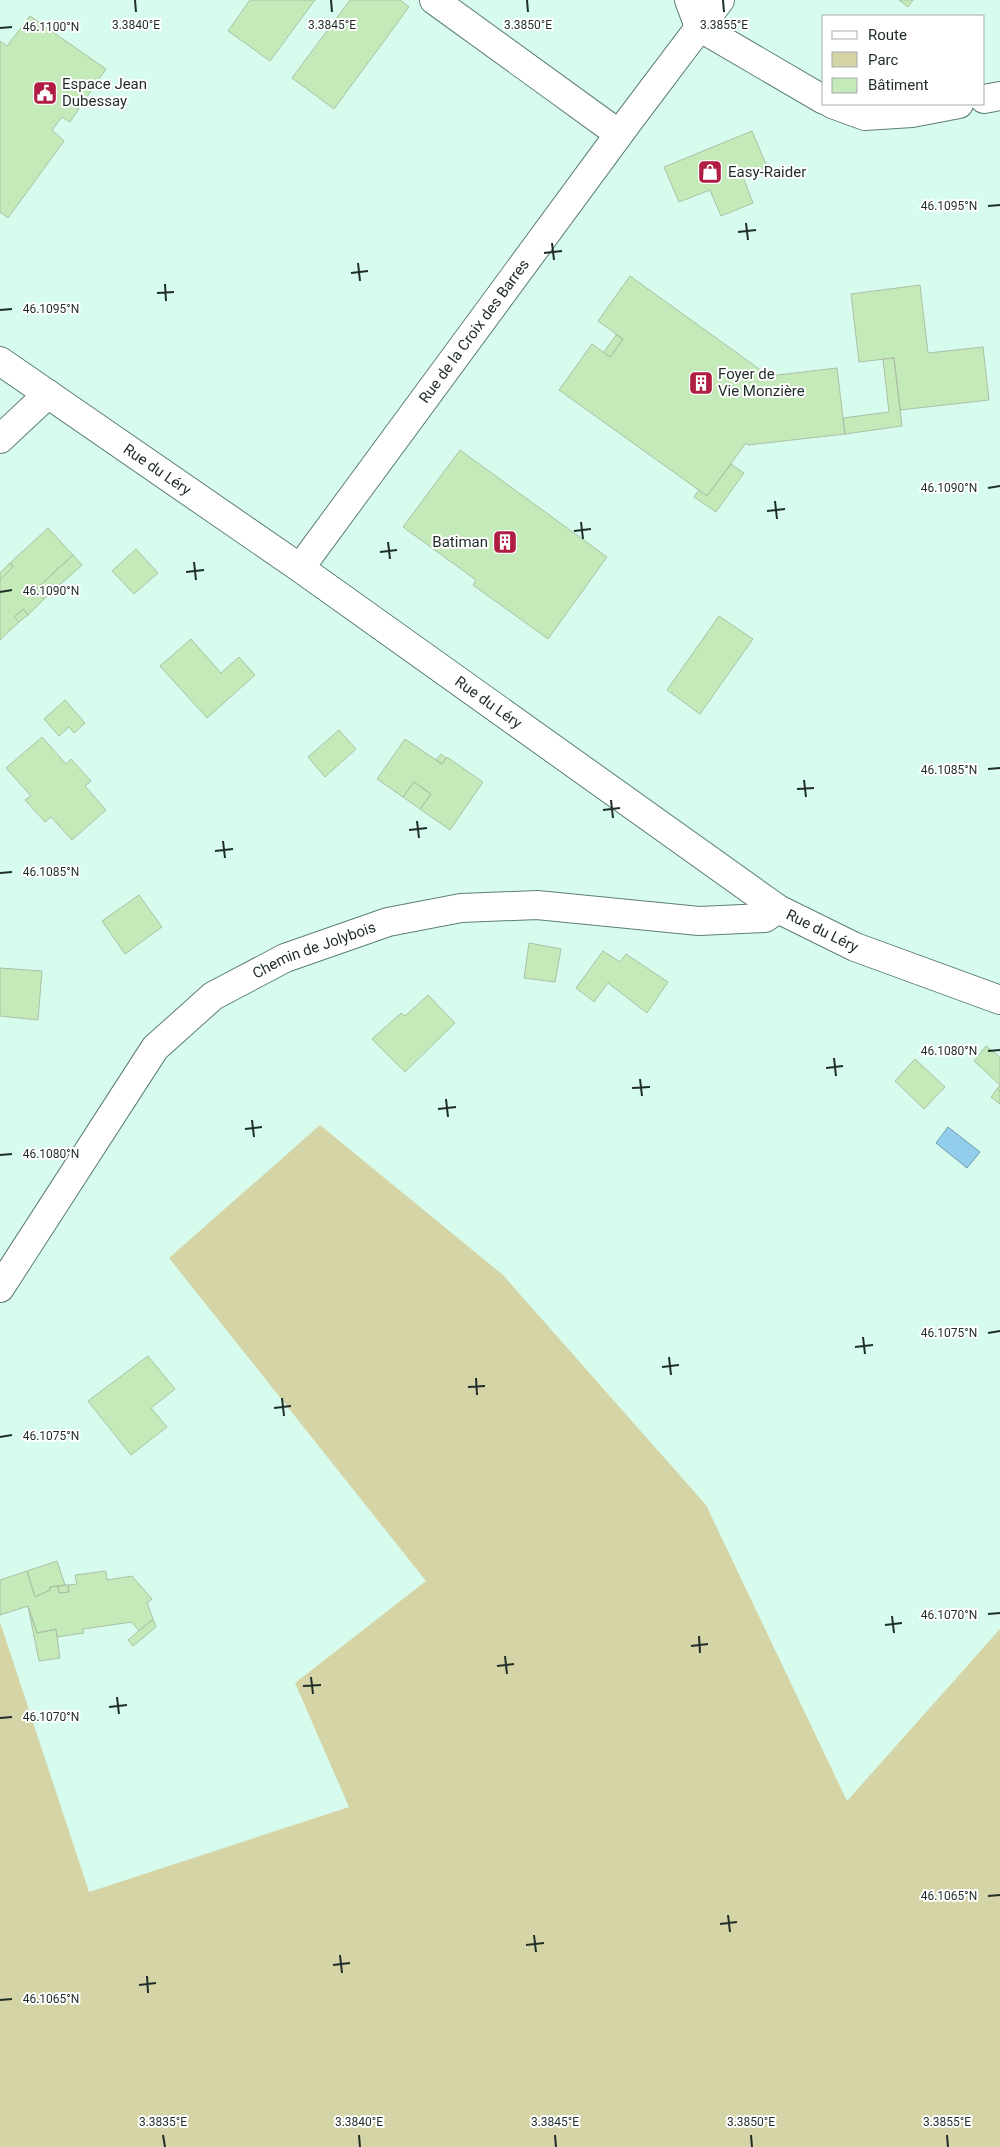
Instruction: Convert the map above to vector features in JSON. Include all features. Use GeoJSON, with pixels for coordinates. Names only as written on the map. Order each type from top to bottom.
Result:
{"type":"FeatureCollection","features":[{"type":"Feature","properties":{"kind":"street"},"geometry":{"type":"LineString","coordinates":[[434,0],[619,134]]}},
{"type":"Feature","properties":{"kind":"street"},"geometry":{"type":"LineString","coordinates":[[689,0],[699,27],[822,99]]}},
{"type":"Feature","properties":{"kind":"street","name":"Rue de la Croix des Barres"},"geometry":{"type":"LineString","coordinates":[[300,568],[619,134],[720,0]]}},
{"type":"Feature","properties":{"kind":"street"},"geometry":{"type":"LineString","coordinates":[[985,99],[1000,96]]}},
{"type":"Feature","properties":{"kind":"street"},"geometry":{"type":"LineString","coordinates":[[835,105],[865,116],[912,113],[954,105]]}},
{"type":"Feature","properties":{"kind":"street","name":"Rue du Léry"},"geometry":{"type":"LineString","coordinates":[[0,361],[300,568],[778,909],[855,947],[1000,1000]]}},
{"type":"Feature","properties":{"kind":"street"},"geometry":{"type":"LineString","coordinates":[[0,439],[48,394]]}},
{"type":"Feature","properties":{"kind":"street","name":"Chemin de Jolybois"},"geometry":{"type":"LineString","coordinates":[[0,1288],[155,1048],[213,996],[285,958],[388,922],[461,908],[538,905],[699,921],[765,918],[778,909]]}},
{"type":"Feature","properties":{"kind":"green space"},"geometry":{"type":"Polygon","coordinates":[[[320,1125],[503,1275],[706,1505],[847,1801],[1000,1629],[1000,2147],[0,2147],[0,1622],[89,1892],[349,1807],[295,1683],[426,1581],[169,1258],[320,1125]]]}},
{"type":"Feature","properties":{"kind":"water"},"geometry":{"type":"Polygon","coordinates":[[[948,1127],[980,1152],[967,1168],[936,1143],[948,1127]]]}},
{"type":"Feature","properties":{"kind":"building"},"geometry":{"type":"Polygon","coordinates":[[[250,0],[315,0],[270,61],[228,31],[250,0]]]}},
{"type":"Feature","properties":{"kind":"building"},"geometry":{"type":"Polygon","coordinates":[[[350,0],[400,0],[409,7],[334,109],[292,78],[350,0]]]}},
{"type":"Feature","properties":{"kind":"building"},"geometry":{"type":"Polygon","coordinates":[[[899,0],[913,0],[908,7],[899,0]]]}},
{"type":"Feature","properties":{"kind":"building","name":"Espace Jean Dubessay"},"geometry":{"type":"Polygon","coordinates":[[[30,16],[106,69],[70,122],[62,117],[52,130],[64,141],[8,218],[0,212],[0,41],[7,46],[30,16]]]}},
{"type":"Feature","properties":{"kind":"building","name":"Easy-Raider"},"geometry":{"type":"Polygon","coordinates":[[[752,131],[767,167],[743,177],[753,203],[721,216],[710,190],[679,202],[664,167],[752,131]]]}},
{"type":"Feature","properties":{"kind":"building","name":"Foyer de Vie Monzière"},"geometry":{"type":"Polygon","coordinates":[[[630,276],[769,376],[837,368],[845,434],[748,445],[746,443],[707,496],[559,390],[592,344],[610,357],[623,339],[598,321],[630,276]]]}},
{"type":"Feature","properties":{"kind":"building"},"geometry":{"type":"Polygon","coordinates":[[[920,285],[928,353],[983,347],[989,400],[900,410],[894,358],[859,362],[851,294],[920,285]]]}},
{"type":"Feature","properties":{"kind":"building"},"geometry":{"type":"Polygon","coordinates":[[[616,335],[623,339],[610,357],[604,352],[616,335]]]}},
{"type":"Feature","properties":{"kind":"building"},"geometry":{"type":"Polygon","coordinates":[[[894,358],[902,426],[845,434],[843,418],[889,412],[883,359],[894,358]]]}},
{"type":"Feature","properties":{"kind":"building","name":"Batiman"},"geometry":{"type":"Polygon","coordinates":[[[460,450],[607,557],[548,639],[473,585],[476,580],[403,527],[460,450]]]}},
{"type":"Feature","properties":{"kind":"building"},"geometry":{"type":"Polygon","coordinates":[[[731,464],[744,473],[716,512],[694,497],[699,490],[707,496],[731,464]]]}},
{"type":"Feature","properties":{"kind":"building"},"geometry":{"type":"Polygon","coordinates":[[[48,528],[73,555],[35,590],[44,599],[28,615],[23,609],[14,617],[19,622],[0,640],[0,580],[13,567],[10,563],[48,528]]]}},
{"type":"Feature","properties":{"kind":"building"},"geometry":{"type":"Polygon","coordinates":[[[136,549],[158,573],[134,594],[112,571],[136,549]]]}},
{"type":"Feature","properties":{"kind":"building"},"geometry":{"type":"Polygon","coordinates":[[[73,555],[82,565],[44,599],[35,590],[73,555]]]}},
{"type":"Feature","properties":{"kind":"building"},"geometry":{"type":"Polygon","coordinates":[[[10,563],[13,567],[0,580],[0,573],[10,563]]]}},
{"type":"Feature","properties":{"kind":"building"},"geometry":{"type":"Polygon","coordinates":[[[23,609],[28,615],[19,622],[14,617],[23,609]]]}},
{"type":"Feature","properties":{"kind":"building"},"geometry":{"type":"Polygon","coordinates":[[[719,616],[753,639],[700,714],[667,690],[719,616]]]}},
{"type":"Feature","properties":{"kind":"building"},"geometry":{"type":"Polygon","coordinates":[[[191,639],[221,673],[239,657],[255,675],[207,718],[160,666],[191,639]]]}},
{"type":"Feature","properties":{"kind":"building"},"geometry":{"type":"Polygon","coordinates":[[[65,700],[85,723],[74,733],[69,727],[59,736],[44,719],[65,700]]]}},
{"type":"Feature","properties":{"kind":"building"},"geometry":{"type":"Polygon","coordinates":[[[339,730],[356,749],[325,777],[308,757],[339,730]]]}},
{"type":"Feature","properties":{"kind":"building"},"geometry":{"type":"Polygon","coordinates":[[[42,737],[66,764],[71,759],[91,781],[85,786],[106,810],[72,840],[51,817],[45,822],[25,800],[31,796],[6,768],[42,737]]]}},
{"type":"Feature","properties":{"kind":"building"},"geometry":{"type":"Polygon","coordinates":[[[405,739],[442,764],[447,757],[483,782],[450,830],[420,809],[431,794],[414,782],[403,797],[377,779],[405,739]]]}},
{"type":"Feature","properties":{"kind":"building"},"geometry":{"type":"Polygon","coordinates":[[[441,754],[446,758],[442,764],[436,760],[441,754]]]}},
{"type":"Feature","properties":{"kind":"building"},"geometry":{"type":"Polygon","coordinates":[[[414,782],[431,794],[420,809],[403,797],[414,782]]]}},
{"type":"Feature","properties":{"kind":"building"},"geometry":{"type":"Polygon","coordinates":[[[139,895],[162,927],[125,954],[102,921],[139,895]]]}},
{"type":"Feature","properties":{"kind":"building"},"geometry":{"type":"Polygon","coordinates":[[[529,943],[561,949],[555,982],[524,978],[529,943]]]}},
{"type":"Feature","properties":{"kind":"building"},"geometry":{"type":"Polygon","coordinates":[[[603,951],[620,962],[626,954],[668,982],[647,1013],[608,983],[594,1002],[576,988],[603,951]]]}},
{"type":"Feature","properties":{"kind":"building"},"geometry":{"type":"Polygon","coordinates":[[[0,968],[42,971],[38,1020],[0,1016],[0,968]]]}},
{"type":"Feature","properties":{"kind":"building"},"geometry":{"type":"Polygon","coordinates":[[[428,995],[455,1023],[405,1072],[372,1039],[401,1013],[405,1016],[428,995]]]}},
{"type":"Feature","properties":{"kind":"building"},"geometry":{"type":"Polygon","coordinates":[[[986,1046],[1000,1057],[1000,1085],[974,1061],[986,1046]]]}},
{"type":"Feature","properties":{"kind":"building"},"geometry":{"type":"Polygon","coordinates":[[[915,1059],[945,1087],[924,1109],[895,1081],[915,1059]]]}},
{"type":"Feature","properties":{"kind":"building"},"geometry":{"type":"Polygon","coordinates":[[[997,1089],[1000,1092],[1000,1104],[991,1097],[997,1089]]]}},
{"type":"Feature","properties":{"kind":"building"},"geometry":{"type":"Polygon","coordinates":[[[148,1356],[175,1389],[151,1408],[167,1427],[131,1455],[88,1401],[148,1356]]]}},
{"type":"Feature","properties":{"kind":"building"},"geometry":{"type":"Polygon","coordinates":[[[57,1561],[65,1585],[50,1587],[50,1590],[35,1597],[27,1571],[57,1561]]]}},
{"type":"Feature","properties":{"kind":"building"},"geometry":{"type":"Polygon","coordinates":[[[27,1571],[35,1597],[50,1590],[50,1587],[58,1586],[59,1593],[69,1592],[68,1585],[77,1584],[75,1575],[106,1571],[107,1580],[132,1576],[152,1599],[147,1603],[153,1619],[139,1631],[132,1622],[83,1629],[84,1633],[57,1637],[56,1629],[37,1633],[28,1606],[0,1615],[0,1580],[27,1571]]]}},
{"type":"Feature","properties":{"kind":"building"},"geometry":{"type":"Polygon","coordinates":[[[68,1585],[69,1592],[59,1593],[58,1586],[68,1585]]]}},
{"type":"Feature","properties":{"kind":"building"},"geometry":{"type":"Polygon","coordinates":[[[28,1606],[37,1633],[56,1629],[60,1658],[39,1661],[28,1606]]]}},
{"type":"Feature","properties":{"kind":"building"},"geometry":{"type":"Polygon","coordinates":[[[153,1619],[156,1627],[133,1646],[128,1640],[153,1619]]]}},
{"type":"Feature","properties":{"kind":"place","name":"Espace Jean Dubessay"},"geometry":{"type":"Point","coordinates":[45,93]}},
{"type":"Feature","properties":{"kind":"place","name":"Easy-Raider"},"geometry":{"type":"Point","coordinates":[710,172]}},
{"type":"Feature","properties":{"kind":"place","name":"Foyer de Vie Monzière"},"geometry":{"type":"Point","coordinates":[701,383]}},
{"type":"Feature","properties":{"kind":"place","name":"Batiman"},"geometry":{"type":"Point","coordinates":[505,542]}}]}
